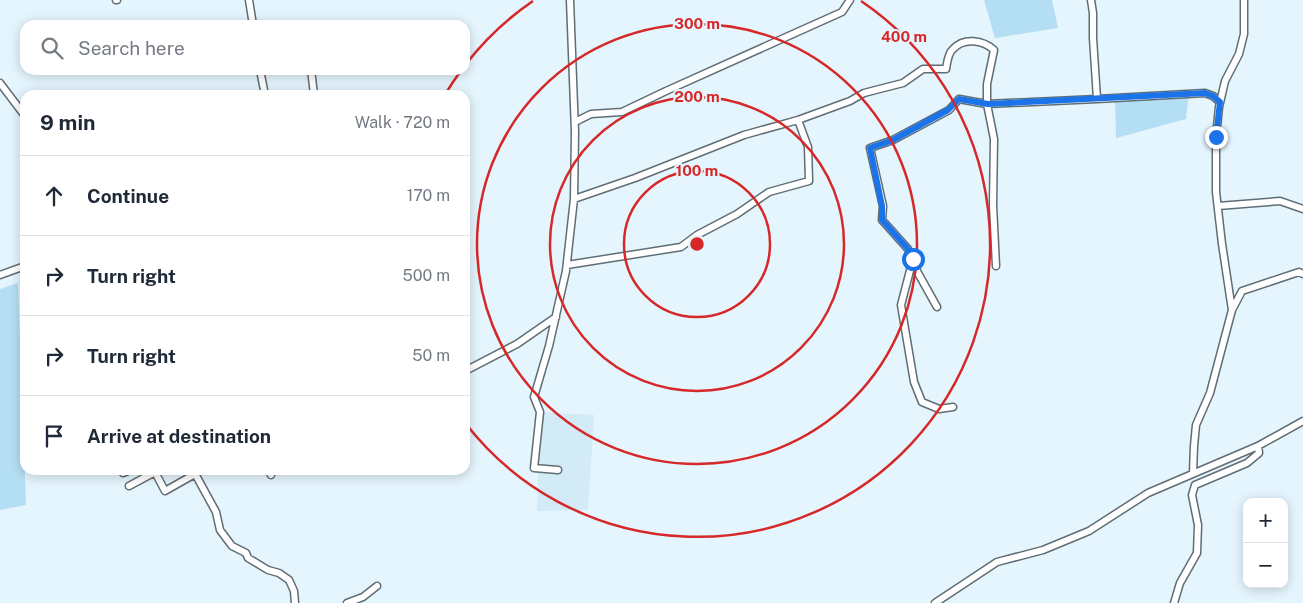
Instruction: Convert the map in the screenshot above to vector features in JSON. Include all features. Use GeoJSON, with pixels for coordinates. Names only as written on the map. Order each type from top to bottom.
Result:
{"type":"FeatureCollection","features":[{"type":"Feature","properties":{"kind":"street"},"geometry":{"type":"LineString","coordinates":[[249,0],[251,20]]}},
{"type":"Feature","properties":{"kind":"street"},"geometry":{"type":"LineString","coordinates":[[558,470],[534,468],[540,412],[534,397],[556,317],[567,265],[574,199],[575,122],[570,0]]}},
{"type":"Feature","properties":{"kind":"street"},"geometry":{"type":"LineString","coordinates":[[575,122],[591,114],[622,112],[666,90],[842,12],[850,0]]}},
{"type":"Feature","properties":{"kind":"street"},"geometry":{"type":"LineString","coordinates":[[1091,0],[1097,99]]}},
{"type":"Feature","properties":{"kind":"street"},"geometry":{"type":"LineString","coordinates":[[1232,310],[1216,192],[1216,137],[1220,102],[1225,81],[1239,54],[1244,34],[1244,0]]}},
{"type":"Feature","properties":{"kind":"street"},"geometry":{"type":"LineString","coordinates":[[574,199],[635,178],[744,135],[798,120],[850,102],[864,93],[903,82],[923,70],[946,68],[951,50],[969,40],[986,43],[994,50],[988,84],[988,104],[994,139],[993,204],[996,266]]}},
{"type":"Feature","properties":{"kind":"street"},"geometry":{"type":"LineString","coordinates":[[261,75],[264,90]]}},
{"type":"Feature","properties":{"kind":"street"},"geometry":{"type":"LineString","coordinates":[[312,75],[314,90]]}},
{"type":"Feature","properties":{"kind":"street"},"geometry":{"type":"LineString","coordinates":[[0,83],[20,109]]}},
{"type":"Feature","properties":{"kind":"street"},"geometry":{"type":"LineString","coordinates":[[937,307],[918,273],[908,249],[882,220],[882,206],[870,148],[893,140],[948,110],[959,99],[988,104],[1205,93],[1213,96],[1220,102]]}},
{"type":"Feature","properties":{"kind":"street"},"geometry":{"type":"LineString","coordinates":[[567,265],[681,247],[697,235],[737,214],[769,192],[809,181],[808,147],[798,120]]}},
{"type":"Feature","properties":{"kind":"street"},"geometry":{"type":"LineString","coordinates":[[1218,206],[1280,202],[1303,209]]}},
{"type":"Feature","properties":{"kind":"street"},"geometry":{"type":"LineString","coordinates":[[913,259],[901,306],[916,391],[922,402],[928,405],[940,409],[953,407]]}},
{"type":"Feature","properties":{"kind":"street"},"geometry":{"type":"LineString","coordinates":[[0,275],[20,268]]}},
{"type":"Feature","properties":{"kind":"street"},"geometry":{"type":"LineString","coordinates":[[1193,472],[1196,425],[1210,393],[1232,310],[1242,291],[1299,272],[1303,274]]}},
{"type":"Feature","properties":{"kind":"street"},"geometry":{"type":"LineString","coordinates":[[908,281],[918,273]]}},
{"type":"Feature","properties":{"kind":"street"},"geometry":{"type":"LineString","coordinates":[[470,368],[517,344],[556,317]]}},
{"type":"Feature","properties":{"kind":"street"},"geometry":{"type":"LineString","coordinates":[[935,603],[997,562],[1043,550],[1089,531],[1148,493],[1193,472],[1258,446],[1303,422]]}},
{"type":"Feature","properties":{"kind":"street"},"geometry":{"type":"LineString","coordinates":[[1174,603],[1180,583],[1197,552],[1198,525],[1192,495],[1195,485],[1247,463],[1259,454],[1258,446]]}},
{"type":"Feature","properties":{"kind":"street"},"geometry":{"type":"LineString","coordinates":[[129,486],[149,475]]}},
{"type":"Feature","properties":{"kind":"street"},"geometry":{"type":"LineString","coordinates":[[157,475],[165,491],[189,475]]}},
{"type":"Feature","properties":{"kind":"street"},"geometry":{"type":"LineString","coordinates":[[196,475],[216,512],[220,530],[232,546],[246,553],[248,558],[268,570],[279,573],[289,580],[294,591],[296,603]]}},
{"type":"Feature","properties":{"kind":"street"},"geometry":{"type":"LineString","coordinates":[[347,603],[363,597],[377,586]]}},
{"type":"Feature","properties":{"kind":"shaded area"},"geometry":{"type":"Polygon","coordinates":[[[984,0],[1052,0],[1058,28],[995,38],[984,0]]]}},
{"type":"Feature","properties":{"kind":"shaded area"},"geometry":{"type":"Polygon","coordinates":[[[1189,93],[1186,119],[1116,138],[1115,98],[1189,93]]]}},
{"type":"Feature","properties":{"kind":"shaded area"},"geometry":{"type":"Polygon","coordinates":[[[18,283],[20,475],[25,475],[26,505],[0,510],[0,289],[18,283]]]}},
{"type":"Feature","properties":{"kind":"shaded area"},"geometry":{"type":"Polygon","coordinates":[[[540,412],[594,415],[588,510],[537,511],[540,412]]]}},
{"type":"Feature","properties":{"kind":"route"},"geometry":{"type":"LineString","coordinates":[[913,259],[908,249],[882,220],[882,206],[870,148],[893,140],[948,110],[959,99],[988,104],[1205,93],[1213,96],[1220,102],[1216,137]]}}]}
